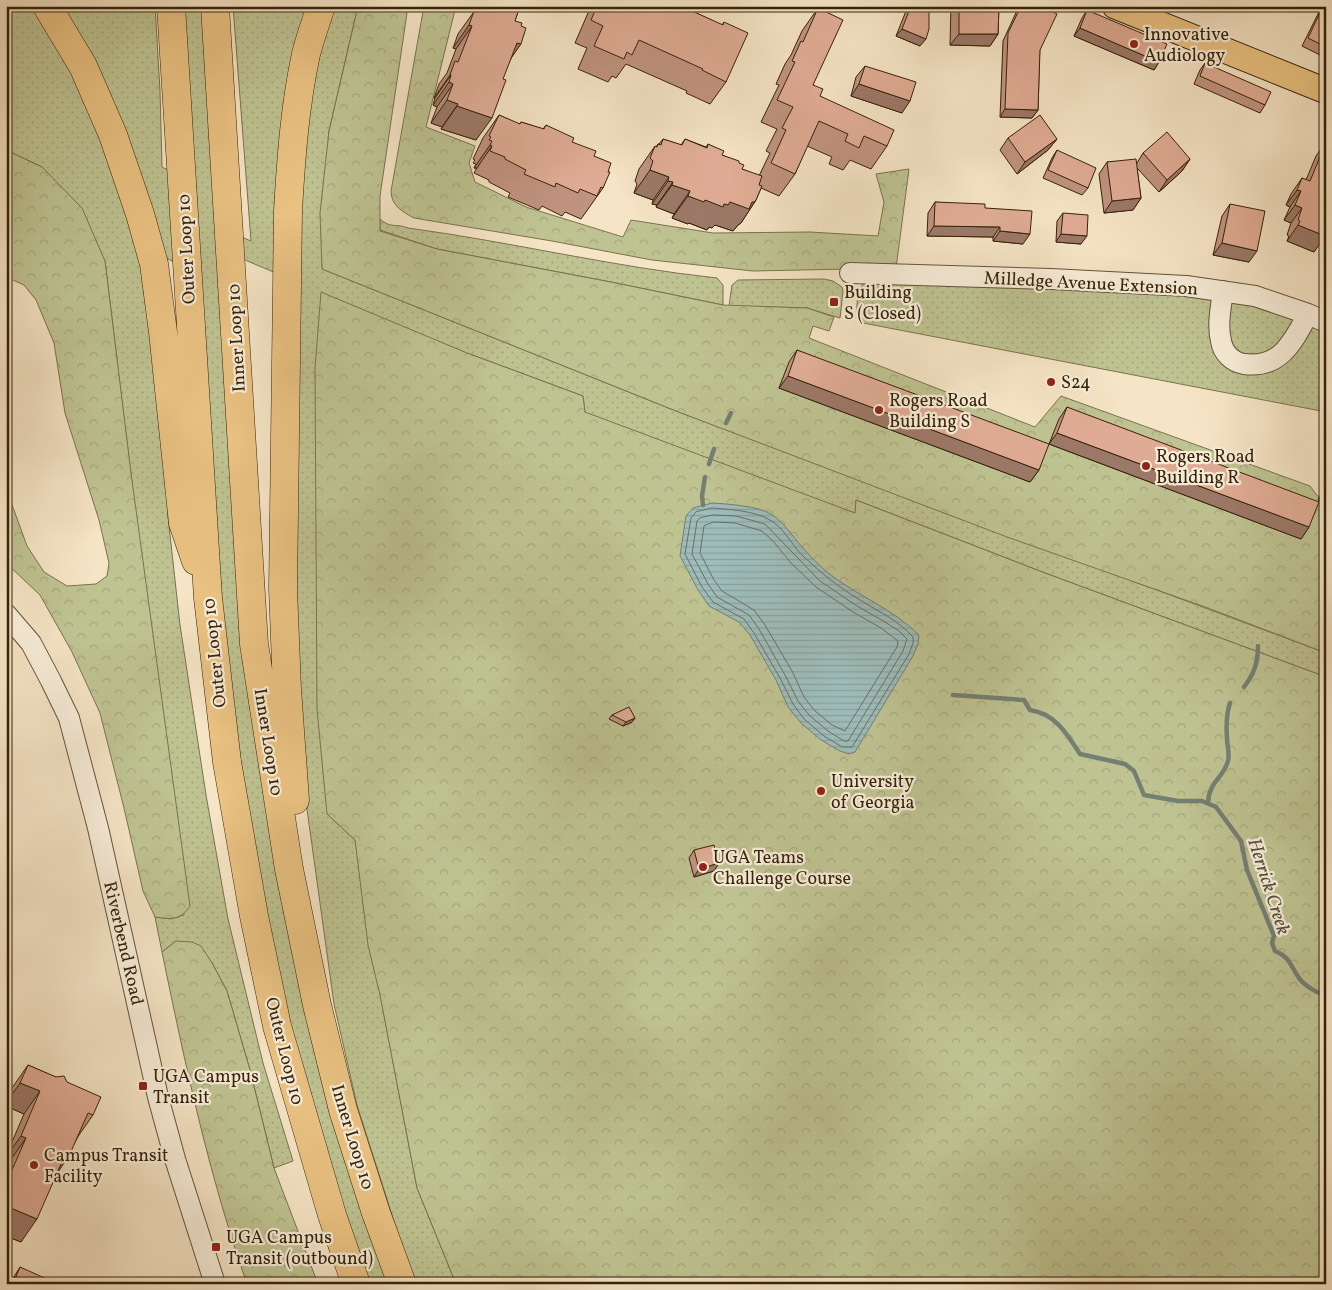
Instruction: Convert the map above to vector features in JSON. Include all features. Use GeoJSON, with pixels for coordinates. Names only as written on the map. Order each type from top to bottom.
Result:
{"type":"FeatureCollection","features":[{"type":"Feature","properties":{"kind":"highway"},"geometry":{"type":"LineString","coordinates":[[47,6],[83,66],[113,135],[140,214],[154,264],[183,524],[208,598]]}},
{"type":"Feature","properties":{"kind":"highway","name":"Outer Loop 10"},"geometry":{"type":"LineString","coordinates":[[170,6],[208,598],[227,762],[254,916],[278,1026],[332,1215],[356,1284]]}},
{"type":"Feature","properties":{"kind":"highway","name":"Inner Loop 10"},"geometry":{"type":"LineString","coordinates":[[215,6],[254,644],[289,869],[317,1005],[343,1110],[376,1212],[402,1284]]}},
{"type":"Feature","properties":{"kind":"highway"},"geometry":{"type":"LineString","coordinates":[[317,1005],[295,805],[287,689],[283,589],[288,210],[292,152],[300,90],[306,54],[320,6]]}},
{"type":"Feature","properties":{"kind":"main road"},"geometry":{"type":"LineString","coordinates":[[1116,6],[1326,91]]}},
{"type":"Feature","properties":{"kind":"street","name":"Milledge Avenue Extension"},"geometry":{"type":"LineString","coordinates":[[850,273],[1070,280],[1186,286],[1255,296],[1317,318]]}},
{"type":"Feature","properties":{"kind":"street"},"geometry":{"type":"LineString","coordinates":[[1223,291],[1219,331],[1221,343],[1227,355],[1238,363],[1264,364],[1277,358],[1317,318]]}},
{"type":"Feature","properties":{"kind":"street","name":"Riverbend Road"},"geometry":{"type":"LineString","coordinates":[[6,614],[31,643],[69,718],[98,828],[158,1097],[175,1159],[215,1284]]}},
{"type":"Feature","properties":{"kind":"green space"},"geometry":{"type":"Polygon","coordinates":[[[6,6],[155,6],[162,167],[194,183],[180,6],[206,6],[217,226],[251,241],[233,6],[309,6],[290,90],[275,197],[275,252],[299,167],[328,6],[358,6],[329,131],[322,269],[676,411],[1326,653],[1326,677],[1045,573],[856,500],[854,534],[615,660],[583,396],[467,353],[327,814],[355,840],[378,983],[417,1188],[456,1284],[414,1284],[357,1105],[334,1004],[306,802],[295,677],[297,282],[219,249],[251,691],[389,1284],[368,1284],[338,1196],[306,1087],[278,974],[246,800],[222,622],[200,275],[138,244],[165,439],[168,517],[180,625],[206,795],[228,919],[263,1063],[293,1161],[274,1168],[250,1070],[227,991],[212,963],[176,941],[162,952],[155,917],[171,919],[184,915],[105,261],[42,167],[6,150],[6,84],[9,85],[8,56],[6,51],[6,6]]]}},
{"type":"Feature","properties":{"kind":"green space"},"geometry":{"type":"Polygon","coordinates":[[[358,6],[408,6],[380,196],[380,231],[437,249],[723,305],[807,308],[834,317],[829,331],[813,326],[809,338],[1035,427],[1061,396],[1310,486],[1326,507],[1326,653],[1208,608],[1007,537],[676,411],[322,269],[320,213],[329,131],[358,6]]]}},
{"type":"Feature","properties":{"kind":"green space"},"geometry":{"type":"Polygon","coordinates":[[[424,6],[456,6],[426,127],[475,146],[469,163],[475,182],[526,207],[623,237],[631,220],[713,233],[810,232],[878,236],[884,202],[876,174],[909,169],[896,268],[753,271],[652,260],[410,216],[395,205],[391,191],[424,6]]]}},
{"type":"Feature","properties":{"kind":"green space"},"geometry":{"type":"Polygon","coordinates":[[[745,6],[783,6],[774,10],[759,10],[745,6]]]}},
{"type":"Feature","properties":{"kind":"green space"},"geometry":{"type":"Polygon","coordinates":[[[6,150],[42,167],[82,208],[105,261],[131,473],[190,906],[178,917],[174,918],[155,917],[143,891],[100,713],[72,652],[40,595],[6,563],[6,499],[11,502],[27,546],[44,572],[67,586],[96,584],[107,576],[109,563],[99,520],[65,413],[54,343],[36,300],[24,285],[6,277],[6,150]]]}},
{"type":"Feature","properties":{"kind":"green space"},"geometry":{"type":"Polygon","coordinates":[[[380,219],[387,224],[408,228],[639,268],[717,278],[723,285],[723,305],[437,249],[380,230],[380,219]]]}},
{"type":"Feature","properties":{"kind":"green space"},"geometry":{"type":"Polygon","coordinates":[[[824,279],[833,281],[842,287],[840,318],[807,308],[729,306],[732,285],[738,280],[824,279]]]}},
{"type":"Feature","properties":{"kind":"green space"},"geometry":{"type":"Polygon","coordinates":[[[884,281],[1204,296],[1266,310],[1326,332],[1326,412],[863,323],[858,316],[857,310],[858,298],[863,284],[884,281]]]}},
{"type":"Feature","properties":{"kind":"green space","name":"University of Georgia"},"geometry":{"type":"Polygon","coordinates":[[[321,292],[467,353],[583,396],[585,412],[855,513],[856,500],[1045,573],[1326,677],[1326,1284],[456,1284],[417,1188],[380,995],[368,945],[355,840],[327,814],[317,709],[315,368],[321,292]]]}},
{"type":"Feature","properties":{"kind":"green space"},"geometry":{"type":"Polygon","coordinates":[[[176,941],[192,942],[201,946],[227,991],[250,1070],[274,1168],[318,1284],[247,1284],[209,1161],[162,952],[176,941]]]}},
{"type":"Feature","properties":{"kind":"water"},"geometry":{"type":"Polygon","coordinates":[[[712,503],[751,507],[776,517],[827,572],[897,617],[919,635],[918,644],[913,656],[855,752],[849,754],[840,751],[821,740],[801,723],[788,707],[776,680],[750,635],[739,622],[709,606],[698,590],[680,556],[686,516],[693,508],[712,503]]]}},
{"type":"Feature","properties":{"kind":"building"},"geometry":{"type":"Polygon","coordinates":[[[478,6],[482,8],[483,6],[520,6],[515,21],[522,23],[521,26],[526,28],[521,44],[517,43],[503,79],[506,80],[492,118],[457,106],[458,104],[447,100],[453,84],[449,82],[450,75],[455,61],[458,62],[472,26],[469,25],[474,11],[476,12],[478,6]]]}},
{"type":"Feature","properties":{"kind":"building"},"geometry":{"type":"Polygon","coordinates":[[[597,6],[681,6],[723,25],[724,22],[748,33],[726,82],[703,69],[639,40],[632,55],[627,52],[624,59],[594,46],[603,26],[591,20],[597,6]]]}},
{"type":"Feature","properties":{"kind":"building"},"geometry":{"type":"Polygon","coordinates":[[[911,6],[920,6],[929,10],[929,29],[926,39],[902,29],[911,6]]]}},
{"type":"Feature","properties":{"kind":"building"},"geometry":{"type":"Polygon","coordinates":[[[959,6],[999,6],[998,34],[959,34],[959,6]]]}},
{"type":"Feature","properties":{"kind":"building"},"geometry":{"type":"Polygon","coordinates":[[[1021,6],[1041,6],[1057,14],[1040,50],[1038,110],[1005,109],[1008,33],[1021,6]]]}},
{"type":"Feature","properties":{"kind":"building"},"geometry":{"type":"Polygon","coordinates":[[[1323,6],[1326,6],[1326,47],[1308,38],[1323,6]]]}},
{"type":"Feature","properties":{"kind":"building"},"geometry":{"type":"Polygon","coordinates":[[[818,8],[843,20],[813,85],[823,89],[820,96],[894,130],[887,146],[864,136],[859,148],[845,141],[848,134],[819,121],[795,174],[771,163],[786,130],[782,128],[793,107],[777,100],[795,62],[792,61],[801,41],[803,42],[818,8]]]}},
{"type":"Feature","properties":{"kind":"building"},"geometry":{"type":"Polygon","coordinates":[[[1087,10],[1167,44],[1159,62],[1080,28],[1087,10]]]}},
{"type":"Feature","properties":{"kind":"building"},"geometry":{"type":"Polygon","coordinates":[[[1205,63],[1271,92],[1265,105],[1200,76],[1205,63]]]}},
{"type":"Feature","properties":{"kind":"building"},"geometry":{"type":"Polygon","coordinates":[[[865,66],[916,82],[910,101],[859,84],[865,66]]]}},
{"type":"Feature","properties":{"kind":"building"},"geometry":{"type":"Polygon","coordinates":[[[499,115],[520,124],[521,122],[544,129],[546,125],[574,138],[572,142],[596,151],[594,156],[611,163],[608,172],[610,172],[597,196],[580,189],[578,193],[556,183],[555,187],[524,174],[526,170],[505,159],[505,157],[490,151],[492,141],[489,140],[491,137],[489,136],[499,115]]]}},
{"type":"Feature","properties":{"kind":"building"},"geometry":{"type":"Polygon","coordinates":[[[1040,115],[1057,139],[1025,162],[1008,138],[1040,115]]]}},
{"type":"Feature","properties":{"kind":"building"},"geometry":{"type":"Polygon","coordinates":[[[1167,132],[1190,159],[1167,180],[1143,153],[1167,132]]]}},
{"type":"Feature","properties":{"kind":"building"},"geometry":{"type":"Polygon","coordinates":[[[663,139],[682,145],[685,139],[707,148],[708,144],[724,151],[722,155],[739,161],[739,163],[744,165],[742,169],[762,176],[759,185],[762,186],[756,200],[752,202],[749,209],[730,202],[728,205],[724,204],[723,207],[688,196],[690,191],[672,185],[673,182],[668,181],[669,177],[650,170],[653,161],[650,158],[655,146],[661,145],[663,139]]]}},
{"type":"Feature","properties":{"kind":"building"},"geometry":{"type":"Polygon","coordinates":[[[1326,142],[1325,236],[1298,225],[1302,208],[1295,205],[1301,191],[1297,190],[1302,178],[1310,181],[1326,142]]]}},
{"type":"Feature","properties":{"kind":"building"},"geometry":{"type":"Polygon","coordinates":[[[1057,150],[1096,168],[1088,188],[1048,170],[1057,150]]]}},
{"type":"Feature","properties":{"kind":"building"},"geometry":{"type":"Polygon","coordinates":[[[1136,159],[1141,198],[1112,201],[1107,162],[1136,159]]]}},
{"type":"Feature","properties":{"kind":"building"},"geometry":{"type":"Polygon","coordinates":[[[935,202],[985,204],[985,208],[1032,211],[1030,234],[1000,231],[1000,227],[934,226],[935,202]]]}},
{"type":"Feature","properties":{"kind":"building"},"geometry":{"type":"Polygon","coordinates":[[[1230,204],[1265,211],[1257,251],[1222,243],[1230,204]]]}},
{"type":"Feature","properties":{"kind":"building"},"geometry":{"type":"Polygon","coordinates":[[[1063,213],[1088,215],[1087,236],[1061,234],[1063,213]]]}},
{"type":"Feature","properties":{"kind":"building"},"geometry":{"type":"Polygon","coordinates":[[[797,350],[1049,444],[1039,470],[788,376],[797,350]]]}},
{"type":"Feature","properties":{"kind":"building"},"geometry":{"type":"Polygon","coordinates":[[[1067,407],[1319,502],[1309,527],[1057,433],[1067,407]]]}},
{"type":"Feature","properties":{"kind":"building"},"geometry":{"type":"Polygon","coordinates":[[[629,707],[635,718],[626,722],[612,715],[629,707]]]}},
{"type":"Feature","properties":{"kind":"building"},"geometry":{"type":"Polygon","coordinates":[[[714,845],[719,863],[699,869],[694,850],[714,845]]]}},
{"type":"Feature","properties":{"kind":"building","name":"Campus Transit Facility"},"geometry":{"type":"Polygon","coordinates":[[[28,1065],[56,1077],[64,1076],[67,1082],[101,1097],[93,1115],[88,1113],[69,1156],[65,1155],[37,1219],[6,1206],[6,1175],[9,1177],[26,1138],[21,1136],[40,1091],[20,1083],[28,1065]]]}},
{"type":"Feature","properties":{"kind":"building"},"geometry":{"type":"Polygon","coordinates":[[[20,1267],[49,1280],[48,1284],[13,1284],[20,1267]]]}},
{"type":"Feature","properties":{"kind":"waterway"},"geometry":{"type":"LineString","coordinates":[[726,423],[731,413]]}},
{"type":"Feature","properties":{"kind":"waterway"},"geometry":{"type":"LineString","coordinates":[[709,464],[714,449]]}},
{"type":"Feature","properties":{"kind":"waterway"},"geometry":{"type":"LineString","coordinates":[[703,505],[702,496],[705,477]]}},
{"type":"Feature","properties":{"kind":"waterway"},"geometry":{"type":"LineString","coordinates":[[1244,687],[1255,668],[1258,646]]}},
{"type":"Feature","properties":{"kind":"waterway","name":"Herrick Creek"},"geometry":{"type":"LineString","coordinates":[[953,695],[1024,700],[1030,710],[1039,712],[1054,720],[1080,754],[1125,764],[1134,771],[1144,795],[1178,801],[1202,801],[1216,807],[1241,841],[1247,870],[1274,936],[1272,943],[1275,951],[1287,959],[1304,984],[1326,996]]}},
{"type":"Feature","properties":{"kind":"waterway"},"geometry":{"type":"LineString","coordinates":[[1208,803],[1213,785],[1223,772],[1228,761],[1226,724],[1230,703]]}},
{"type":"Feature","properties":{"kind":"place","name":"Innovative Audiology"},"geometry":{"type":"Point","coordinates":[1134,44]}},
{"type":"Feature","properties":{"kind":"place","name":"Building S (Closed)"},"geometry":{"type":"Point","coordinates":[834,302]}},
{"type":"Feature","properties":{"kind":"place","name":"S24"},"geometry":{"type":"Point","coordinates":[1051,382]}},
{"type":"Feature","properties":{"kind":"place","name":"Rogers Road Building S"},"geometry":{"type":"Point","coordinates":[879,410]}},
{"type":"Feature","properties":{"kind":"place","name":"Rogers Road Building R"},"geometry":{"type":"Point","coordinates":[1146,466]}},
{"type":"Feature","properties":{"kind":"place","name":"University of Georgia"},"geometry":{"type":"Point","coordinates":[821,791]}},
{"type":"Feature","properties":{"kind":"place","name":"UGA Teams Challenge Course"},"geometry":{"type":"Point","coordinates":[703,867]}},
{"type":"Feature","properties":{"kind":"place","name":"UGA Campus Transit"},"geometry":{"type":"Point","coordinates":[143,1086]}},
{"type":"Feature","properties":{"kind":"place","name":"Campus Transit Facility"},"geometry":{"type":"Point","coordinates":[34,1165]}},
{"type":"Feature","properties":{"kind":"place","name":"UGA Campus Transit (outbound)"},"geometry":{"type":"Point","coordinates":[216,1247]}}]}
